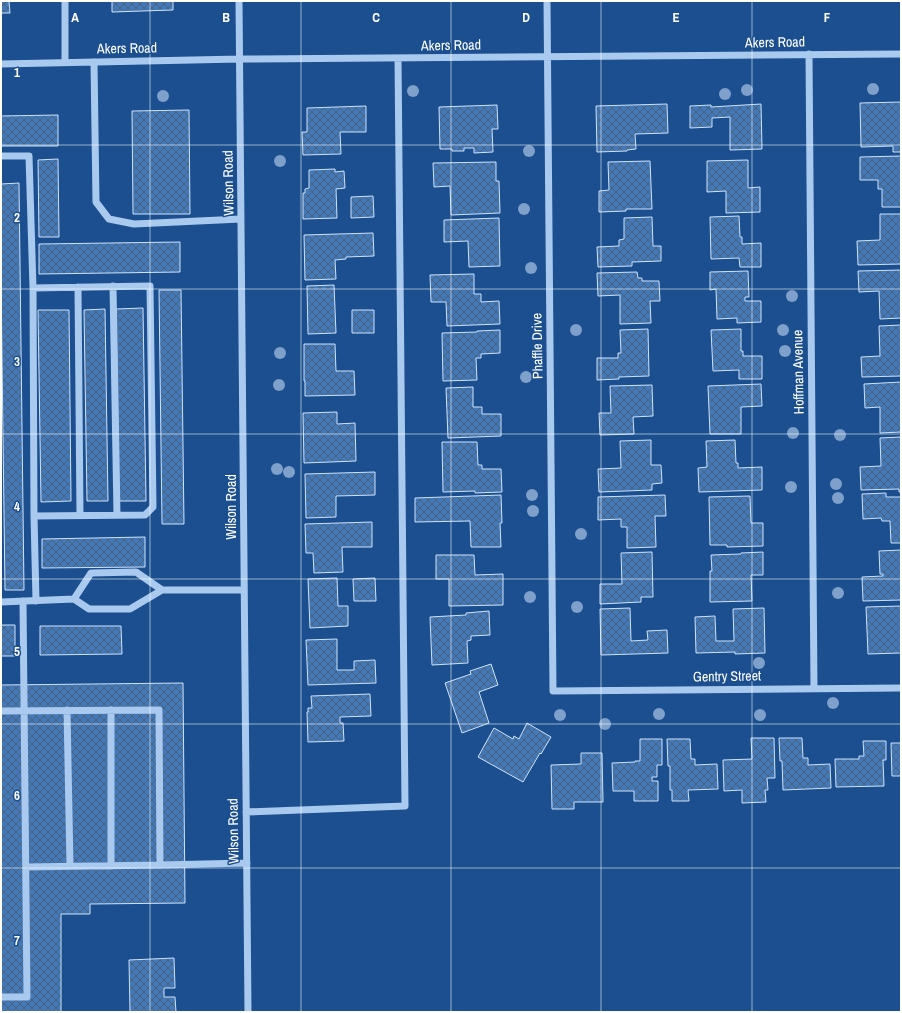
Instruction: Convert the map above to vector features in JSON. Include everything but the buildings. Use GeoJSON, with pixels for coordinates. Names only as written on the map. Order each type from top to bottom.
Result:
{"type":"FeatureCollection","features":[{"type":"Feature","properties":{"kind":"street"},"geometry":{"type":"LineString","coordinates":[[65,1],[65,62]]}},
{"type":"Feature","properties":{"kind":"street","name":"Wilson Road"},"geometry":{"type":"LineString","coordinates":[[239,1],[248,1012]]}},
{"type":"Feature","properties":{"kind":"street","name":"Phaffle Drive"},"geometry":{"type":"LineString","coordinates":[[547,1],[553,691]]}},
{"type":"Feature","properties":{"kind":"street","name":"Hoffman Avenue"},"geometry":{"type":"LineString","coordinates":[[808,54],[814,688]]}},
{"type":"Feature","properties":{"kind":"street","name":"Akers Road"},"geometry":{"type":"LineString","coordinates":[[1,64],[240,59],[901,54]]}},
{"type":"Feature","properties":{"kind":"street"},"geometry":{"type":"LineString","coordinates":[[246,812],[405,806],[398,58]]}},
{"type":"Feature","properties":{"kind":"street"},"geometry":{"type":"LineString","coordinates":[[94,62],[96,202],[109,219],[134,224],[241,219]]}},
{"type":"Feature","properties":{"kind":"street"},"geometry":{"type":"LineString","coordinates":[[1,156],[29,156],[33,288],[36,601]]}},
{"type":"Feature","properties":{"kind":"street"},"geometry":{"type":"LineString","coordinates":[[113,286],[117,515]]}},
{"type":"Feature","properties":{"kind":"street"},"geometry":{"type":"LineString","coordinates":[[33,288],[150,286],[153,507],[145,515],[34,516]]}},
{"type":"Feature","properties":{"kind":"street"},"geometry":{"type":"LineString","coordinates":[[78,287],[80,516]]}},
{"type":"Feature","properties":{"kind":"street"},"geometry":{"type":"LineString","coordinates":[[74,599],[91,573],[136,572],[162,590]]}},
{"type":"Feature","properties":{"kind":"street"},"geometry":{"type":"LineString","coordinates":[[1,602],[74,599],[89,609],[130,610],[162,590],[244,590]]}},
{"type":"Feature","properties":{"kind":"street"},"geometry":{"type":"LineString","coordinates":[[1,997],[27,997],[22,601]]}},
{"type":"Feature","properties":{"kind":"street","name":"Gentry Street"},"geometry":{"type":"LineString","coordinates":[[553,691],[901,688]]}},
{"type":"Feature","properties":{"kind":"street"},"geometry":{"type":"LineString","coordinates":[[67,710],[70,866]]}},
{"type":"Feature","properties":{"kind":"street"},"geometry":{"type":"LineString","coordinates":[[111,710],[111,866]]}},
{"type":"Feature","properties":{"kind":"street"},"geometry":{"type":"LineString","coordinates":[[1,711],[159,710],[160,865]]}},
{"type":"Feature","properties":{"kind":"street"},"geometry":{"type":"LineString","coordinates":[[26,867],[247,863]]}}]}
